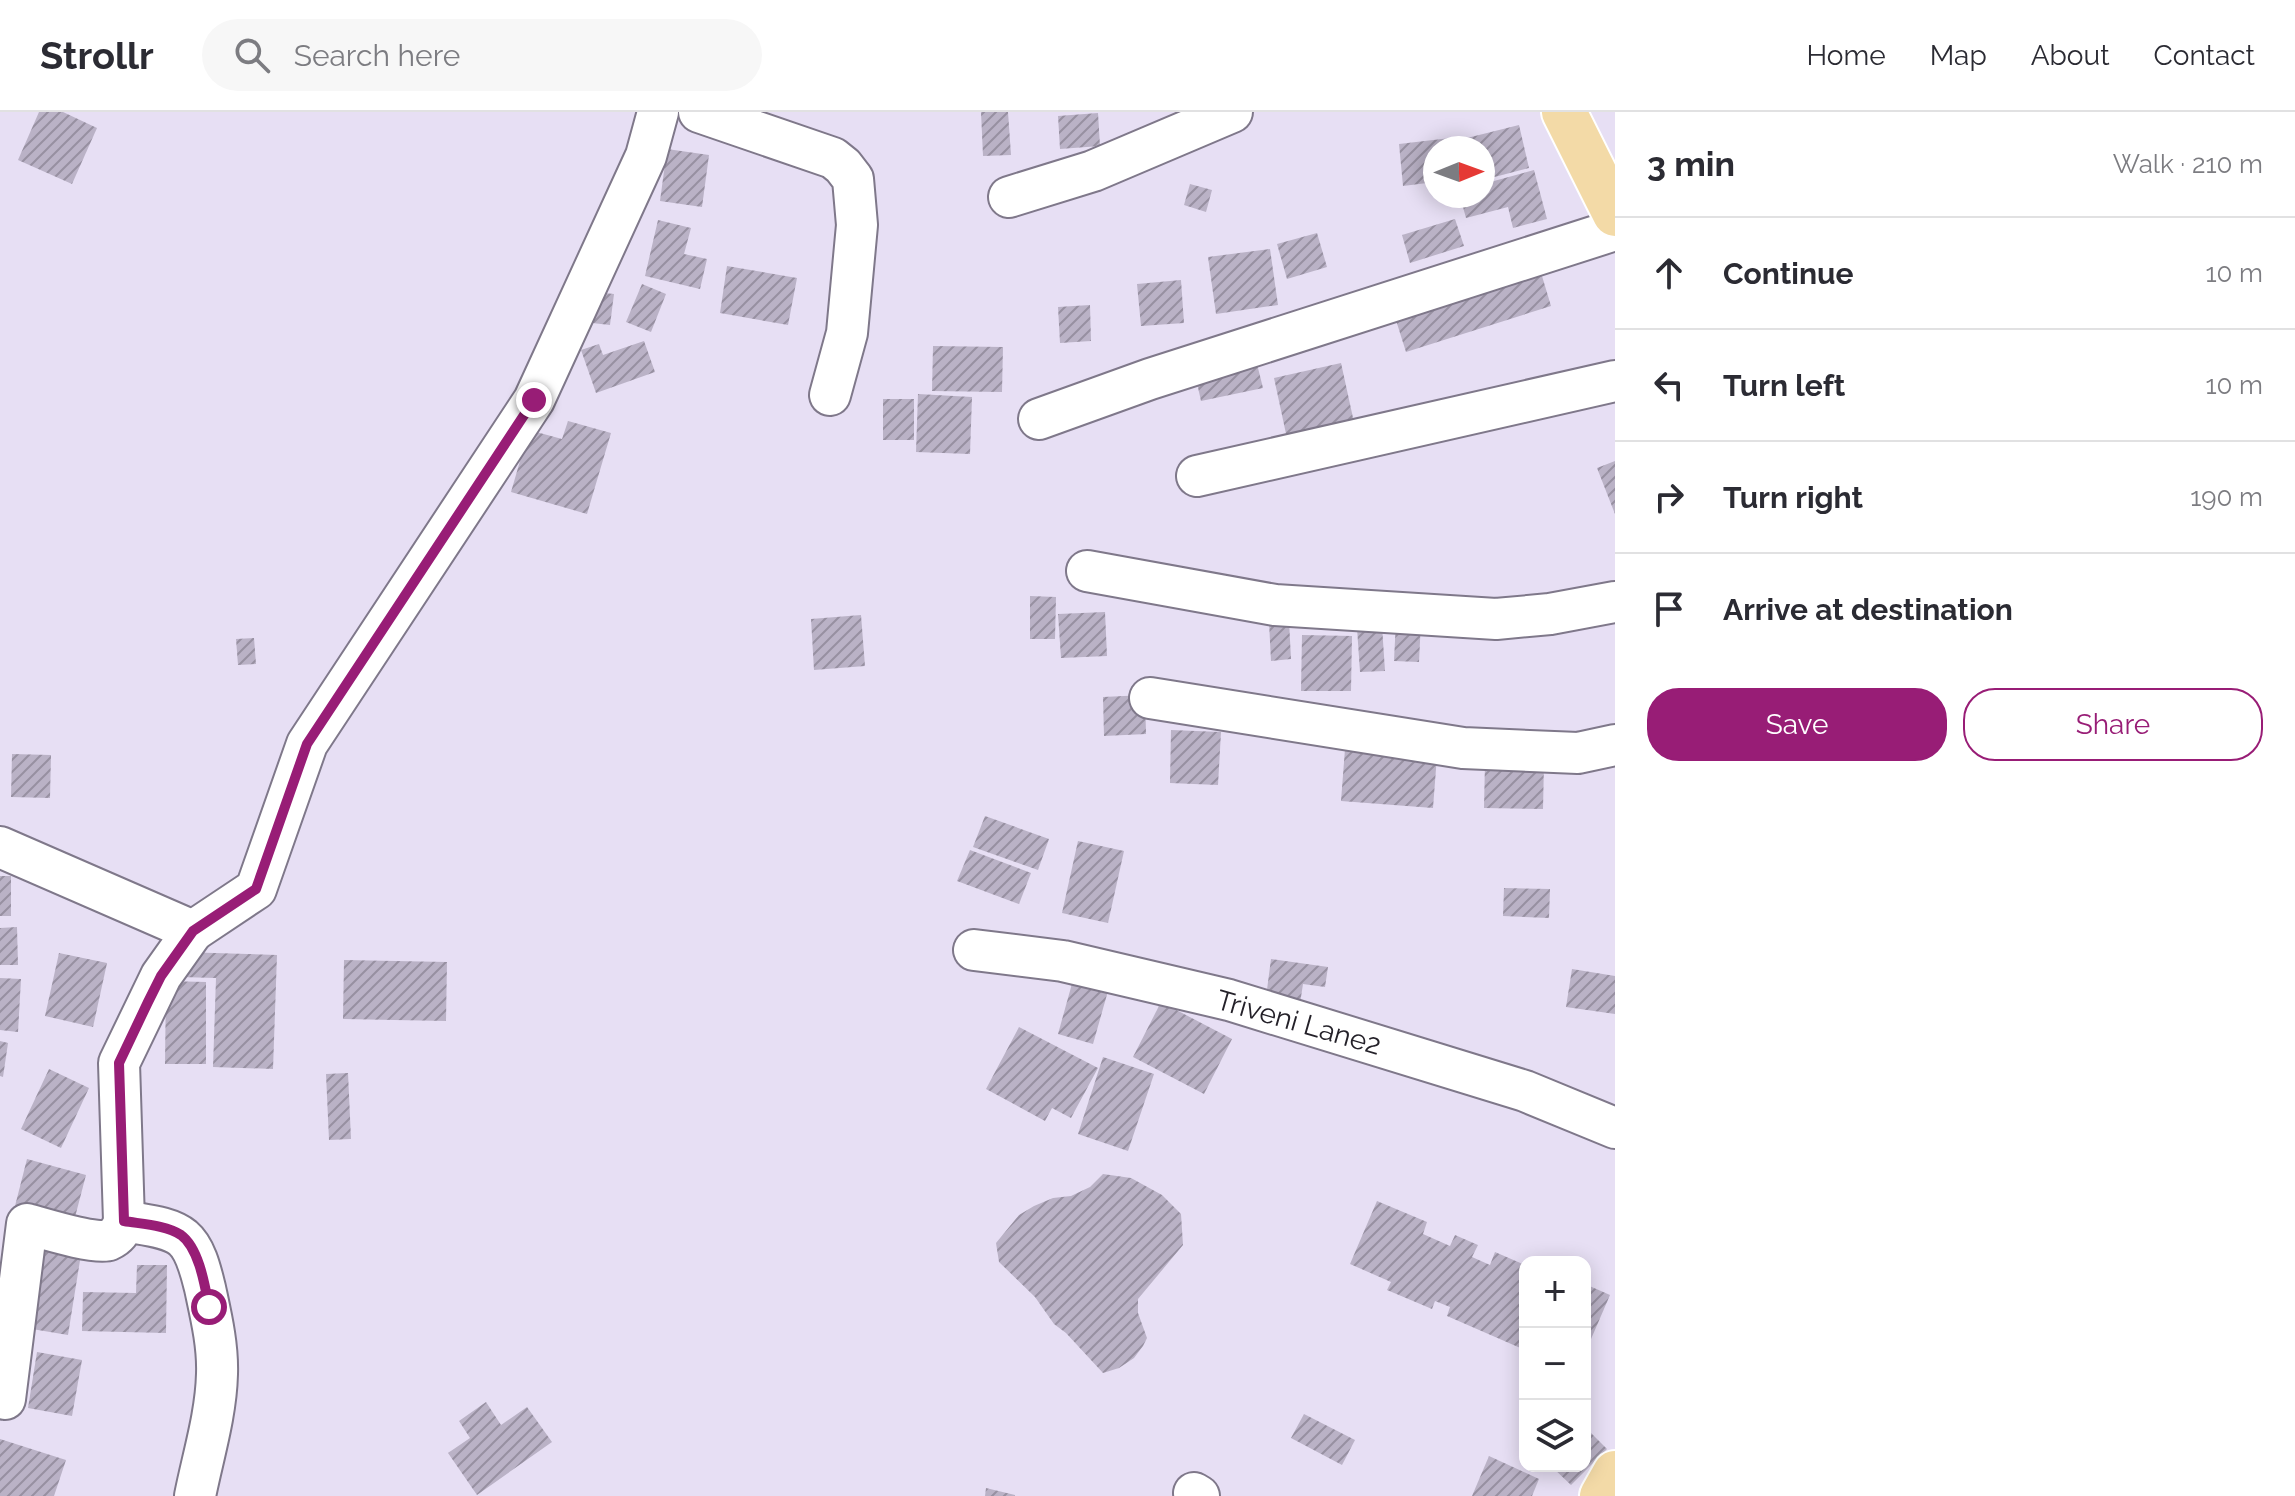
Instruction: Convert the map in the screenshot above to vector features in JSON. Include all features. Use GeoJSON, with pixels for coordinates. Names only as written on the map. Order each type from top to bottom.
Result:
{"type":"FeatureCollection","features":[{"type":"Feature","properties":{"kind":"main road"},"geometry":{"type":"LineString","coordinates":[[1564,112],[1615,214]]}},
{"type":"Feature","properties":{"kind":"main road"},"geometry":{"type":"LineString","coordinates":[[1602,1496],[1615,1473]]}},
{"type":"Feature","properties":{"kind":"street"},"geometry":{"type":"LineString","coordinates":[[5,1399],[13,1223],[106,1241],[118,1234],[124,1221],[119,1063],[161,976],[193,931],[256,889],[307,744],[534,400],[646,156],[658,112]]}},
{"type":"Feature","properties":{"kind":"street"},"geometry":{"type":"LineString","coordinates":[[699,112],[833,158],[853,179],[857,225],[853,286],[847,333],[830,395]]}},
{"type":"Feature","properties":{"kind":"street"},"geometry":{"type":"LineString","coordinates":[[1009,197],[1093,171],[1232,112]]}},
{"type":"Feature","properties":{"kind":"street"},"geometry":{"type":"LineString","coordinates":[[1039,419],[1150,379],[1615,230]]}},
{"type":"Feature","properties":{"kind":"street"},"geometry":{"type":"LineString","coordinates":[[1197,476],[1615,381]]}},
{"type":"Feature","properties":{"kind":"street"},"geometry":{"type":"LineString","coordinates":[[1087,571],[1275,605],[1496,619],[1550,614],[1615,602]]}},
{"type":"Feature","properties":{"kind":"street"},"geometry":{"type":"LineString","coordinates":[[1150,698],[1463,748],[1578,753],[1615,745]]}},
{"type":"Feature","properties":{"kind":"street"},"geometry":{"type":"LineString","coordinates":[[0,847],[193,931]]}},
{"type":"Feature","properties":{"kind":"street","name":"Triveni Lane2"},"geometry":{"type":"LineString","coordinates":[[974,950],[1063,961],[1229,1000],[1525,1091],[1615,1128]]}},
{"type":"Feature","properties":{"kind":"street"},"geometry":{"type":"LineString","coordinates":[[124,1221],[181,1235],[188,1242],[201,1270],[215,1343],[217,1374],[195,1496]]}},
{"type":"Feature","properties":{"kind":"building"},"geometry":{"type":"Polygon","coordinates":[[[39,112],[63,112],[97,128],[72,184],[18,160],[39,112]]]}},
{"type":"Feature","properties":{"kind":"building"},"geometry":{"type":"Polygon","coordinates":[[[981,112],[1008,112],[1011,155],[983,156],[981,112]]]}},
{"type":"Feature","properties":{"kind":"building"},"geometry":{"type":"Polygon","coordinates":[[[1098,113],[1100,146],[1060,149],[1058,116],[1098,113]]]}},
{"type":"Feature","properties":{"kind":"building"},"geometry":{"type":"Polygon","coordinates":[[[1519,125],[1529,168],[1495,177],[1495,136],[1475,136],[1519,125]]]}},
{"type":"Feature","properties":{"kind":"building"},"geometry":{"type":"Polygon","coordinates":[[[1423,141],[1423,184],[1403,186],[1399,144],[1423,141]]]}},
{"type":"Feature","properties":{"kind":"building"},"geometry":{"type":"Polygon","coordinates":[[[667,149],[709,155],[702,207],[660,201],[667,149]]]}},
{"type":"Feature","properties":{"kind":"building"},"geometry":{"type":"Polygon","coordinates":[[[1534,170],[1547,219],[1513,228],[1508,207],[1466,218],[1463,208],[1495,208],[1495,181],[1534,170]]]}},
{"type":"Feature","properties":{"kind":"building"},"geometry":{"type":"Polygon","coordinates":[[[1190,184],[1212,190],[1206,212],[1184,205],[1190,184]]]}},
{"type":"Feature","properties":{"kind":"building"},"geometry":{"type":"Polygon","coordinates":[[[1455,219],[1464,246],[1410,263],[1402,235],[1455,219]]]}},
{"type":"Feature","properties":{"kind":"building"},"geometry":{"type":"Polygon","coordinates":[[[658,220],[691,228],[684,254],[707,259],[700,289],[645,276],[658,220]]]}},
{"type":"Feature","properties":{"kind":"building"},"geometry":{"type":"Polygon","coordinates":[[[1317,233],[1327,267],[1287,279],[1277,244],[1317,233]]]}},
{"type":"Feature","properties":{"kind":"building"},"geometry":{"type":"Polygon","coordinates":[[[1270,249],[1278,305],[1216,314],[1208,257],[1270,249]]]}},
{"type":"Feature","properties":{"kind":"building"},"geometry":{"type":"Polygon","coordinates":[[[727,266],[797,278],[788,325],[720,313],[727,266]]]}},
{"type":"Feature","properties":{"kind":"building"},"geometry":{"type":"Polygon","coordinates":[[[1539,266],[1551,306],[1406,352],[1394,314],[1539,266]]]}},
{"type":"Feature","properties":{"kind":"building"},"geometry":{"type":"Polygon","coordinates":[[[1181,280],[1184,323],[1141,326],[1137,284],[1181,280]]]}},
{"type":"Feature","properties":{"kind":"building"},"geometry":{"type":"Polygon","coordinates":[[[642,284],[666,294],[651,332],[626,322],[642,284]]]}},
{"type":"Feature","properties":{"kind":"building"},"geometry":{"type":"Polygon","coordinates":[[[596,292],[614,294],[610,325],[592,323],[596,292]]]}},
{"type":"Feature","properties":{"kind":"building"},"geometry":{"type":"Polygon","coordinates":[[[1090,305],[1091,341],[1060,343],[1058,307],[1090,305]]]}},
{"type":"Feature","properties":{"kind":"building"},"geometry":{"type":"Polygon","coordinates":[[[644,341],[655,372],[596,393],[581,350],[599,344],[603,355],[644,341]]]}},
{"type":"Feature","properties":{"kind":"building"},"geometry":{"type":"Polygon","coordinates":[[[933,346],[1003,347],[1002,392],[932,391],[933,346]]]}},
{"type":"Feature","properties":{"kind":"building"},"geometry":{"type":"Polygon","coordinates":[[[1256,360],[1263,388],[1201,401],[1195,374],[1256,360]]]}},
{"type":"Feature","properties":{"kind":"building"},"geometry":{"type":"Polygon","coordinates":[[[1341,363],[1355,427],[1288,443],[1274,378],[1341,363]]]}},
{"type":"Feature","properties":{"kind":"building"},"geometry":{"type":"Polygon","coordinates":[[[918,394],[972,397],[970,454],[916,452],[918,394]]]}},
{"type":"Feature","properties":{"kind":"building"},"geometry":{"type":"Polygon","coordinates":[[[883,399],[914,399],[914,440],[883,440],[883,399]]]}},
{"type":"Feature","properties":{"kind":"building"},"geometry":{"type":"Polygon","coordinates":[[[568,421],[611,433],[587,514],[511,492],[529,430],[562,439],[568,421]]]}},
{"type":"Feature","properties":{"kind":"building"},"geometry":{"type":"Polygon","coordinates":[[[1615,461],[1615,514],[1597,468],[1615,461]]]}},
{"type":"Feature","properties":{"kind":"building"},"geometry":{"type":"Polygon","coordinates":[[[1030,596],[1056,597],[1055,639],[1030,639],[1030,596]]]}},
{"type":"Feature","properties":{"kind":"building"},"geometry":{"type":"Polygon","coordinates":[[[1105,612],[1107,656],[1061,658],[1058,614],[1105,612]]]}},
{"type":"Feature","properties":{"kind":"building"},"geometry":{"type":"Polygon","coordinates":[[[861,615],[865,666],[814,670],[811,619],[861,615]]]}},
{"type":"Feature","properties":{"kind":"building"},"geometry":{"type":"Polygon","coordinates":[[[1396,620],[1421,621],[1419,662],[1394,661],[1396,620]]]}},
{"type":"Feature","properties":{"kind":"building"},"geometry":{"type":"Polygon","coordinates":[[[1289,621],[1291,659],[1271,661],[1269,622],[1289,621]]]}},
{"type":"Feature","properties":{"kind":"building"},"geometry":{"type":"Polygon","coordinates":[[[1382,626],[1385,671],[1360,672],[1357,628],[1382,626]]]}},
{"type":"Feature","properties":{"kind":"building"},"geometry":{"type":"Polygon","coordinates":[[[1302,635],[1352,636],[1351,691],[1301,691],[1302,635]]]}},
{"type":"Feature","properties":{"kind":"building"},"geometry":{"type":"Polygon","coordinates":[[[254,638],[256,664],[238,665],[236,639],[254,638]]]}},
{"type":"Feature","properties":{"kind":"building"},"geometry":{"type":"Polygon","coordinates":[[[1145,695],[1146,734],[1104,736],[1103,697],[1145,695]]]}},
{"type":"Feature","properties":{"kind":"building"},"geometry":{"type":"Polygon","coordinates":[[[1171,730],[1221,732],[1218,785],[1170,783],[1171,730]]]}},
{"type":"Feature","properties":{"kind":"building"},"geometry":{"type":"Polygon","coordinates":[[[1345,749],[1437,756],[1433,808],[1341,801],[1345,749]]]}},
{"type":"Feature","properties":{"kind":"building"},"geometry":{"type":"Polygon","coordinates":[[[12,754],[51,755],[50,798],[11,797],[12,754]]]}},
{"type":"Feature","properties":{"kind":"building"},"geometry":{"type":"Polygon","coordinates":[[[1485,762],[1544,763],[1543,809],[1484,808],[1485,762]]]}},
{"type":"Feature","properties":{"kind":"building"},"geometry":{"type":"Polygon","coordinates":[[[985,816],[1049,839],[1038,870],[973,847],[985,816]]]}},
{"type":"Feature","properties":{"kind":"building"},"geometry":{"type":"Polygon","coordinates":[[[1078,841],[1124,851],[1108,923],[1062,913],[1078,841]]]}},
{"type":"Feature","properties":{"kind":"building"},"geometry":{"type":"Polygon","coordinates":[[[970,850],[1031,873],[1019,904],[957,881],[970,850]]]}},
{"type":"Feature","properties":{"kind":"building"},"geometry":{"type":"Polygon","coordinates":[[[0,876],[11,876],[11,916],[0,916],[0,876]]]}},
{"type":"Feature","properties":{"kind":"building"},"geometry":{"type":"Polygon","coordinates":[[[1504,888],[1550,889],[1549,918],[1503,916],[1504,888]]]}},
{"type":"Feature","properties":{"kind":"building"},"geometry":{"type":"Polygon","coordinates":[[[17,927],[18,965],[0,965],[0,928],[17,927]]]}},
{"type":"Feature","properties":{"kind":"building"},"geometry":{"type":"Polygon","coordinates":[[[181,952],[277,955],[273,1069],[213,1067],[216,978],[180,977],[181,952]]]}},
{"type":"Feature","properties":{"kind":"building"},"geometry":{"type":"Polygon","coordinates":[[[59,953],[107,963],[93,1027],[45,1016],[59,953]]]}},
{"type":"Feature","properties":{"kind":"building"},"geometry":{"type":"Polygon","coordinates":[[[1271,959],[1328,967],[1325,987],[1303,984],[1299,1010],[1265,1005],[1271,959]]]}},
{"type":"Feature","properties":{"kind":"building"},"geometry":{"type":"Polygon","coordinates":[[[344,960],[447,962],[446,1021],[343,1019],[344,960]]]}},
{"type":"Feature","properties":{"kind":"building"},"geometry":{"type":"Polygon","coordinates":[[[1572,969],[1615,976],[1615,1014],[1566,1007],[1572,969]]]}},
{"type":"Feature","properties":{"kind":"building"},"geometry":{"type":"Polygon","coordinates":[[[0,978],[21,979],[18,1032],[0,1030],[0,978]]]}},
{"type":"Feature","properties":{"kind":"building"},"geometry":{"type":"Polygon","coordinates":[[[1073,980],[1108,991],[1093,1044],[1058,1034],[1073,980]]]}},
{"type":"Feature","properties":{"kind":"building"},"geometry":{"type":"Polygon","coordinates":[[[166,981],[206,982],[206,1064],[165,1064],[166,981]]]}},
{"type":"Feature","properties":{"kind":"building"},"geometry":{"type":"Polygon","coordinates":[[[1161,1002],[1232,1039],[1204,1094],[1133,1057],[1161,1002]]]}},
{"type":"Feature","properties":{"kind":"building"},"geometry":{"type":"Polygon","coordinates":[[[1019,1027],[1098,1068],[1071,1118],[1052,1108],[1045,1121],[986,1089],[1019,1027]]]}},
{"type":"Feature","properties":{"kind":"building"},"geometry":{"type":"Polygon","coordinates":[[[0,1041],[8,1043],[3,1077],[0,1076],[0,1041]]]}},
{"type":"Feature","properties":{"kind":"building"},"geometry":{"type":"Polygon","coordinates":[[[1103,1057],[1154,1074],[1128,1151],[1078,1134],[1103,1057]]]}},
{"type":"Feature","properties":{"kind":"building"},"geometry":{"type":"Polygon","coordinates":[[[49,1069],[89,1088],[61,1148],[21,1129],[49,1069]]]}},
{"type":"Feature","properties":{"kind":"building"},"geometry":{"type":"Polygon","coordinates":[[[348,1073],[351,1139],[329,1140],[326,1074],[348,1073]]]}},
{"type":"Feature","properties":{"kind":"building"},"geometry":{"type":"Polygon","coordinates":[[[27,1159],[86,1175],[74,1221],[15,1206],[27,1159]]]}},
{"type":"Feature","properties":{"kind":"building"},"geometry":{"type":"Polygon","coordinates":[[[1103,1174],[1131,1178],[1162,1195],[1181,1214],[1183,1245],[1138,1299],[1138,1313],[1147,1338],[1143,1346],[1134,1358],[1119,1368],[1103,1373],[999,1262],[996,1243],[1019,1215],[1053,1198],[1071,1196],[1090,1187],[1103,1174]]]}},
{"type":"Feature","properties":{"kind":"building"},"geometry":{"type":"Polygon","coordinates":[[[1377,1201],[1427,1222],[1423,1234],[1450,1246],[1455,1235],[1478,1245],[1472,1257],[1490,1265],[1495,1252],[1519,1262],[1519,1347],[1447,1316],[1450,1307],[1435,1301],[1432,1309],[1387,1290],[1391,1282],[1350,1264],[1377,1201]]]}},
{"type":"Feature","properties":{"kind":"building"},"geometry":{"type":"Polygon","coordinates":[[[33,1240],[82,1248],[68,1335],[20,1327],[33,1240]]]}},
{"type":"Feature","properties":{"kind":"building"},"geometry":{"type":"Polygon","coordinates":[[[137,1265],[167,1265],[166,1333],[82,1331],[83,1292],[136,1293],[137,1265]]]}},
{"type":"Feature","properties":{"kind":"building"},"geometry":{"type":"Polygon","coordinates":[[[1591,1287],[1610,1295],[1591,1339],[1591,1287]]]}},
{"type":"Feature","properties":{"kind":"building"},"geometry":{"type":"Polygon","coordinates":[[[37,1352],[82,1360],[72,1416],[28,1408],[37,1352]]]}},
{"type":"Feature","properties":{"kind":"building"},"geometry":{"type":"Polygon","coordinates":[[[486,1402],[501,1425],[527,1407],[552,1442],[477,1495],[448,1453],[470,1438],[459,1421],[486,1402]]]}},
{"type":"Feature","properties":{"kind":"building"},"geometry":{"type":"Polygon","coordinates":[[[1304,1414],[1355,1440],[1342,1465],[1291,1438],[1304,1414]]]}},
{"type":"Feature","properties":{"kind":"building"},"geometry":{"type":"Polygon","coordinates":[[[1591,1433],[1607,1449],[1591,1465],[1591,1433]]]}},
{"type":"Feature","properties":{"kind":"building"},"geometry":{"type":"Polygon","coordinates":[[[0,1439],[66,1460],[54,1496],[0,1496],[0,1439]]]}},
{"type":"Feature","properties":{"kind":"building"},"geometry":{"type":"Polygon","coordinates":[[[1489,1456],[1539,1479],[1532,1496],[1472,1496],[1489,1456]]]}},
{"type":"Feature","properties":{"kind":"building"},"geometry":{"type":"Polygon","coordinates":[[[1557,1472],[1584,1472],[1571,1485],[1557,1472]]]}},
{"type":"Feature","properties":{"kind":"building"},"geometry":{"type":"Polygon","coordinates":[[[986,1488],[1015,1495],[1015,1496],[985,1496],[986,1488]]]}},
{"type":"Feature","properties":{"kind":"route"},"geometry":{"type":"LineString","coordinates":[[209,1307],[201,1270],[188,1242],[171,1231],[124,1221],[119,1063],[161,976],[193,931],[256,889],[307,744],[534,400]]}}]}
